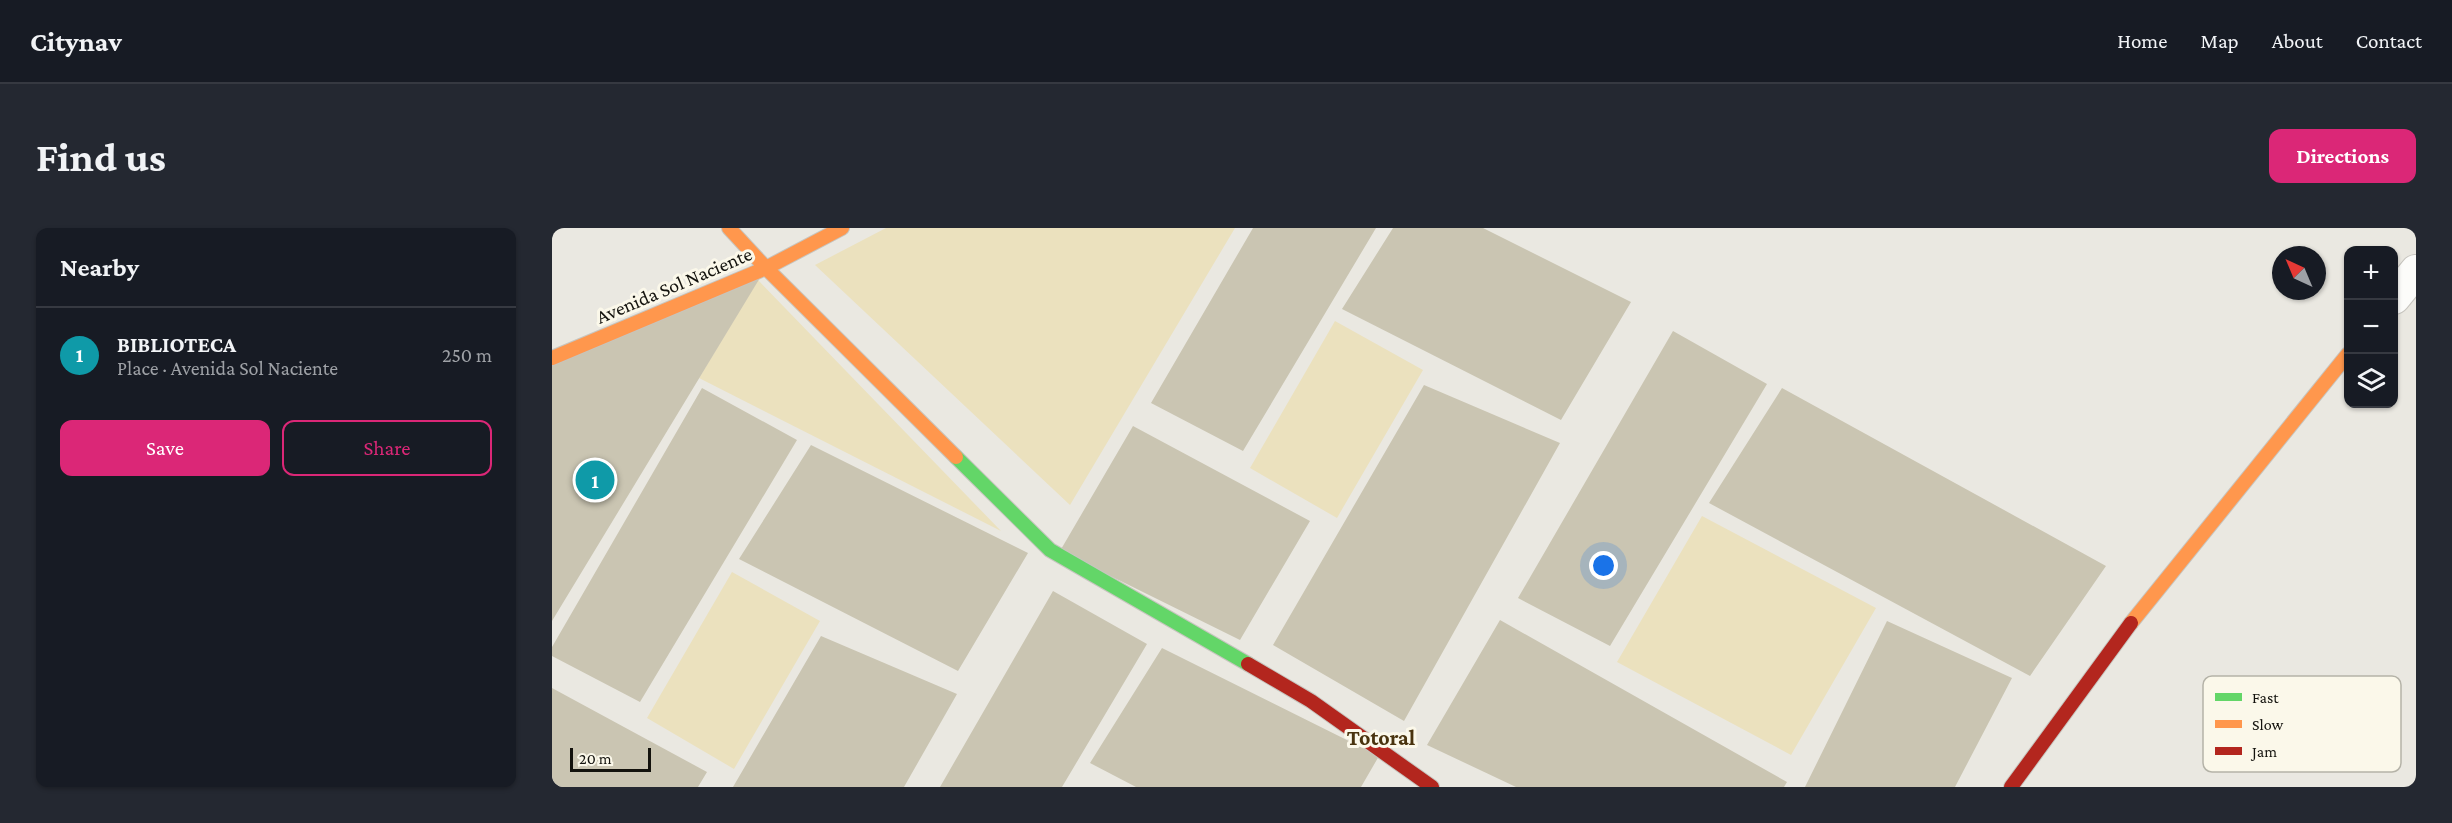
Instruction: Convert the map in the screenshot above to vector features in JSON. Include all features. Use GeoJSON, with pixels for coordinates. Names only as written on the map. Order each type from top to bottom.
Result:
{"type":"FeatureCollection","features":[{"type":"Feature","properties":{"kind":"street"},"geometry":{"type":"LineString","coordinates":[[729,228],[766,268],[1050,550],[1311,701],[1432,787]]}},
{"type":"Feature","properties":{"kind":"street","name":"Avenida Sol Naciente"},"geometry":{"type":"LineString","coordinates":[[552,358],[766,268],[842,228]]}},
{"type":"Feature","properties":{"kind":"street"},"geometry":{"type":"LineString","coordinates":[[2398,293],[2416,271]]}},
{"type":"Feature","properties":{"kind":"street"},"geometry":{"type":"LineString","coordinates":[[2011,787],[2139,612],[2344,360]]}},
{"type":"Feature","properties":{"kind":"shaded area"},"geometry":{"type":"Polygon","coordinates":[[[886,228],[1235,228],[1070,505],[815,265],[886,228]]]}},
{"type":"Feature","properties":{"kind":"shaded area"},"geometry":{"type":"Polygon","coordinates":[[[758,280],[1001,531],[699,378],[758,280]]]}},
{"type":"Feature","properties":{"kind":"shaded area"},"geometry":{"type":"Polygon","coordinates":[[[1335,321],[1423,370],[1337,518],[1250,468],[1335,321]]]}},
{"type":"Feature","properties":{"kind":"shaded area"},"geometry":{"type":"Polygon","coordinates":[[[1702,516],[1876,608],[1791,755],[1617,662],[1702,516]]]}},
{"type":"Feature","properties":{"kind":"shaded area"},"geometry":{"type":"Polygon","coordinates":[[[732,572],[820,621],[734,769],[647,718],[732,572]]]}},
{"type":"Feature","properties":{"kind":"building"},"geometry":{"type":"Polygon","coordinates":[[[1253,228],[1376,228],[1243,451],[1151,403],[1253,228]]]}},
{"type":"Feature","properties":{"kind":"building"},"geometry":{"type":"Polygon","coordinates":[[[1393,228],[1483,228],[1631,302],[1561,420],[1342,309],[1393,228]]]}},
{"type":"Feature","properties":{"kind":"building"},"geometry":{"type":"Polygon","coordinates":[[[766,268],[552,621],[552,358],[766,268]]]}},
{"type":"Feature","properties":{"kind":"building"},"geometry":{"type":"Polygon","coordinates":[[[1673,331],[1767,384],[1610,646],[1518,598],[1673,331]]]}},
{"type":"Feature","properties":{"kind":"building"},"geometry":{"type":"Polygon","coordinates":[[[1424,385],[1560,443],[1404,721],[1273,645],[1424,385]]]}},
{"type":"Feature","properties":{"kind":"building"},"geometry":{"type":"Polygon","coordinates":[[[702,388],[797,440],[640,702],[552,656],[552,647],[702,388]]]}},
{"type":"Feature","properties":{"kind":"building"},"geometry":{"type":"Polygon","coordinates":[[[1782,388],[2106,566],[2030,676],[1709,503],[1782,388]]]}},
{"type":"Feature","properties":{"kind":"building"},"geometry":{"type":"Polygon","coordinates":[[[1133,426],[1310,521],[1240,640],[1060,551],[1133,426]]]}},
{"type":"Feature","properties":{"kind":"building"},"geometry":{"type":"Polygon","coordinates":[[[811,445],[1028,553],[958,671],[739,559],[811,445]]]}},
{"type":"Feature","properties":{"kind":"building"},"geometry":{"type":"Polygon","coordinates":[[[1053,591],[1147,644],[1062,787],[940,787],[1053,591]]]}},
{"type":"Feature","properties":{"kind":"building"},"geometry":{"type":"Polygon","coordinates":[[[1500,620],[1787,782],[1784,787],[1516,787],[1427,745],[1500,620]]]}},
{"type":"Feature","properties":{"kind":"building"},"geometry":{"type":"Polygon","coordinates":[[[1887,621],[2012,678],[1955,787],[1805,787],[1887,621]]]}},
{"type":"Feature","properties":{"kind":"building"},"geometry":{"type":"Polygon","coordinates":[[[821,636],[957,694],[904,787],[733,787],[821,636]]]}},
{"type":"Feature","properties":{"kind":"building"},"geometry":{"type":"Polygon","coordinates":[[[1162,648],[1379,756],[1361,787],[1136,787],[1090,763],[1162,648]]]}},
{"type":"Feature","properties":{"kind":"building"},"geometry":{"type":"Polygon","coordinates":[[[552,688],[707,772],[698,787],[552,787],[552,688]]]}},
{"type":"Feature","properties":{"kind":"traffic: fast"},"geometry":{"type":"LineString","coordinates":[[956,457],[1050,550],[1248,664]]}},
{"type":"Feature","properties":{"kind":"traffic: slow"},"geometry":{"type":"LineString","coordinates":[[729,228],[766,268],[956,457]]}},
{"type":"Feature","properties":{"kind":"traffic: slow"},"geometry":{"type":"LineString","coordinates":[[552,358],[766,268],[842,228]]}},
{"type":"Feature","properties":{"kind":"traffic: slow"},"geometry":{"type":"LineString","coordinates":[[2131,623],[2344,359]]}},
{"type":"Feature","properties":{"kind":"traffic: jam"},"geometry":{"type":"LineString","coordinates":[[2011,787],[2131,623]]}},
{"type":"Feature","properties":{"kind":"traffic: jam"},"geometry":{"type":"LineString","coordinates":[[1248,664],[1311,701],[1432,787]]}},
{"type":"Feature","properties":{"kind":"place","name":"BIBLIOTECA"},"geometry":{"type":"Point","coordinates":[595,480]}},
{"type":"Feature","properties":{"kind":"district","name":"Totoral"},"geometry":{"type":"Point","coordinates":[1381,737]}}]}
